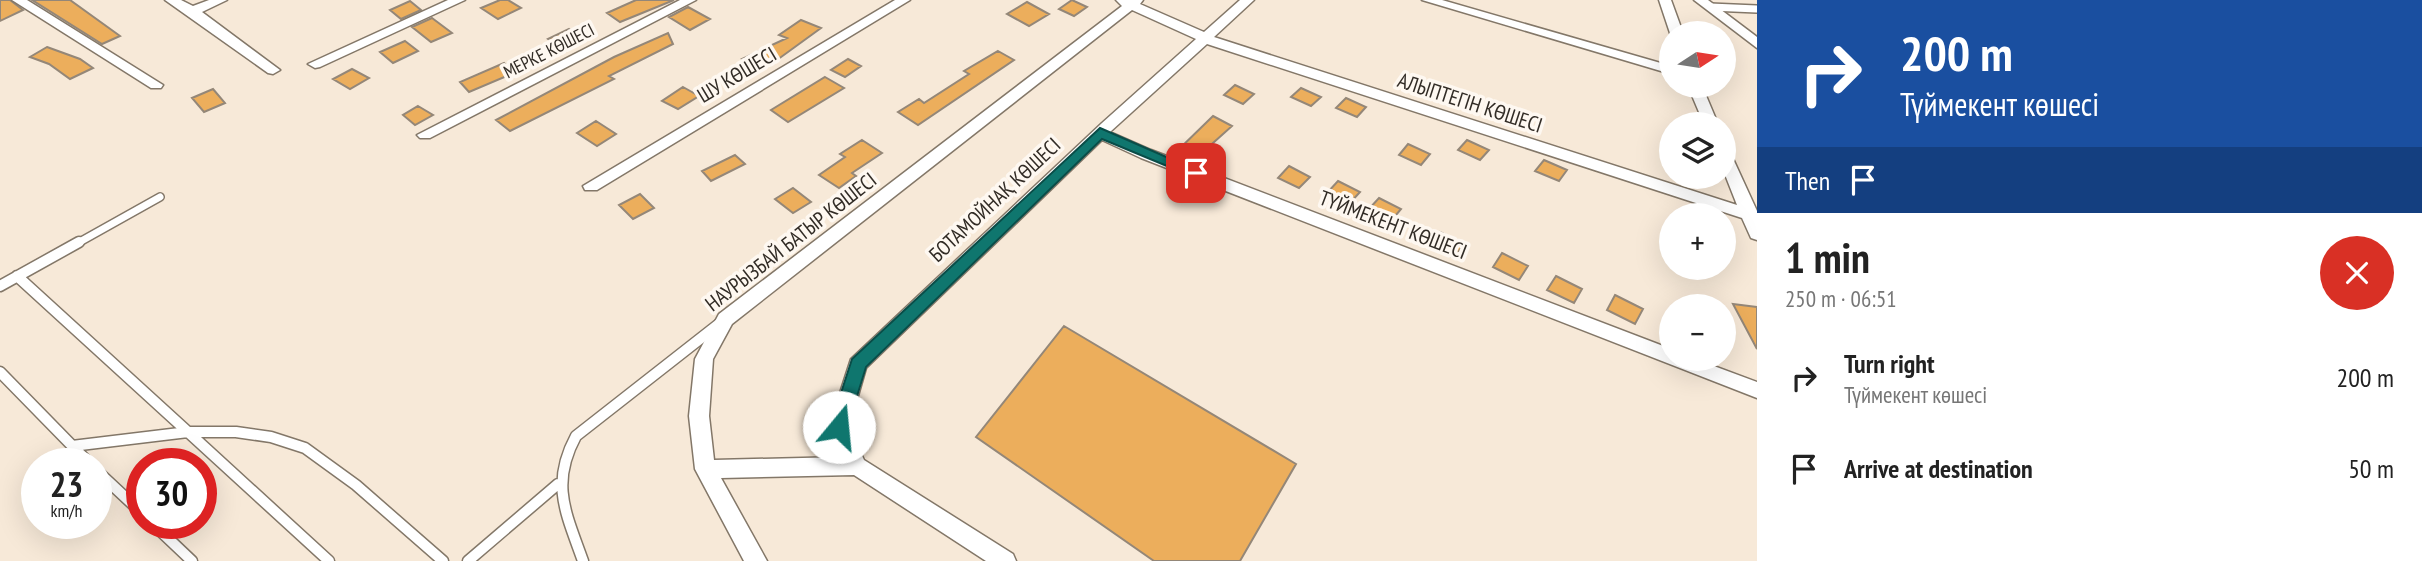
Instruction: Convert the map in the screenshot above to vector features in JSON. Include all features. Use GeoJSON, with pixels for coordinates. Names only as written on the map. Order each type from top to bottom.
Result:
{"type":"FeatureCollection","features":[{"type":"Feature","properties":{"kind":"street"},"geometry":{"type":"LineString","coordinates":[[18,0],[156,85]]}},
{"type":"Feature","properties":{"kind":"street"},"geometry":{"type":"LineString","coordinates":[[171,0],[192,11],[273,70]]}},
{"type":"Feature","properties":{"kind":"street"},"geometry":{"type":"LineString","coordinates":[[192,11],[221,0]]}},
{"type":"Feature","properties":{"kind":"street"},"geometry":{"type":"LineString","coordinates":[[314,64],[459,0]]}},
{"type":"Feature","properties":{"kind":"street","name":"МЕРКЕ КӨШЕСІ"},"geometry":{"type":"LineString","coordinates":[[425,135],[690,0]]}},
{"type":"Feature","properties":{"kind":"street","name":"ШУ КӨШЕСІ"},"geometry":{"type":"LineString","coordinates":[[591,186],[904,0]]}},
{"type":"Feature","properties":{"kind":"street","name":"БОТАМОЙНАҚ КӨШЕСІ"},"geometry":{"type":"LineString","coordinates":[[858,466],[839,427],[858,363],[1100,133],[1248,0]]}},
{"type":"Feature","properties":{"kind":"street"},"geometry":{"type":"LineString","coordinates":[[1428,0],[1659,66]]}},
{"type":"Feature","properties":{"kind":"street"},"geometry":{"type":"LineString","coordinates":[[1665,0],[1672,21]]}},
{"type":"Feature","properties":{"kind":"street","name":"АЛЫПТЕГІН КӨШЕСІ"},"geometry":{"type":"LineString","coordinates":[[1129,2],[1206,39],[1753,215]]}},
{"type":"Feature","properties":{"kind":"street","name":"НАУРЫЗБАЙ БАТЫР КӨШЕСІ"},"geometry":{"type":"LineString","coordinates":[[725,319],[1129,2]]}},
{"type":"Feature","properties":{"kind":"street"},"geometry":{"type":"LineString","coordinates":[[1705,4],[1757,44]]}},
{"type":"Feature","properties":{"kind":"street","name":"ТҮЙМЕКЕНТ КӨШЕСІ"},"geometry":{"type":"LineString","coordinates":[[1100,133],[1146,154],[1659,353]]}},
{"type":"Feature","properties":{"kind":"street"},"geometry":{"type":"LineString","coordinates":[[1736,179],[1753,215],[1757,234]]}},
{"type":"Feature","properties":{"kind":"street"},"geometry":{"type":"LineString","coordinates":[[725,319],[704,359],[699,416],[705,469],[756,561]]}},
{"type":"Feature","properties":{"kind":"street","name":"ТҮЙМЕКЕНТ КӨШЕСІ"},"geometry":{"type":"LineString","coordinates":[[1707,371],[1757,390]]}},
{"type":"Feature","properties":{"kind":"street"},"geometry":{"type":"LineString","coordinates":[[705,469],[858,466],[1005,561]]}},
{"type":"Feature","properties":{"kind":"lane"},"geometry":{"type":"LineString","coordinates":[[1705,4],[1757,9]]}},
{"type":"Feature","properties":{"kind":"lane"},"geometry":{"type":"LineString","coordinates":[[0,286],[160,197]]}},
{"type":"Feature","properties":{"kind":"lane"},"geometry":{"type":"LineString","coordinates":[[17,276],[329,561]]}},
{"type":"Feature","properties":{"kind":"lane","name":"НАУРЫЗБАЙ БАТЫР КӨШЕСІ"},"geometry":{"type":"LineString","coordinates":[[558,484],[562,457],[576,436],[725,319]]}},
{"type":"Feature","properties":{"kind":"lane"},"geometry":{"type":"LineString","coordinates":[[0,372],[72,446],[137,436],[236,432],[271,437],[305,448],[356,485],[443,561]]}},
{"type":"Feature","properties":{"kind":"lane"},"geometry":{"type":"LineString","coordinates":[[468,561],[558,484],[583,561]]}},
{"type":"Feature","properties":{"kind":"lane"},"geometry":{"type":"LineString","coordinates":[[112,485],[126,498]]}},
{"type":"Feature","properties":{"kind":"lane"},"geometry":{"type":"LineString","coordinates":[[169,539],[192,561]]}},
{"type":"Feature","properties":{"kind":"building"},"geometry":{"type":"Polygon","coordinates":[[[0,0],[10,0],[23,10],[0,21],[0,0]]]}},
{"type":"Feature","properties":{"kind":"building"},"geometry":{"type":"Polygon","coordinates":[[[32,0],[70,0],[120,36],[102,44],[32,0]]]}},
{"type":"Feature","properties":{"kind":"building"},"geometry":{"type":"Polygon","coordinates":[[[500,0],[508,0],[521,8],[498,19],[481,8],[500,0]]]}},
{"type":"Feature","properties":{"kind":"building"},"geometry":{"type":"Polygon","coordinates":[[[636,0],[674,0],[620,22],[607,13],[636,0]]]}},
{"type":"Feature","properties":{"kind":"building"},"geometry":{"type":"Polygon","coordinates":[[[1072,0],[1087,7],[1074,16],[1059,9],[1072,0]]]}},
{"type":"Feature","properties":{"kind":"building"},"geometry":{"type":"Polygon","coordinates":[[[410,1],[421,10],[401,19],[390,10],[410,1]]]}},
{"type":"Feature","properties":{"kind":"building"},"geometry":{"type":"Polygon","coordinates":[[[1027,2],[1049,14],[1029,26],[1007,14],[1027,2]]]}},
{"type":"Feature","properties":{"kind":"building"},"geometry":{"type":"Polygon","coordinates":[[[688,7],[710,19],[690,30],[669,17],[688,7]]]}},
{"type":"Feature","properties":{"kind":"building"},"geometry":{"type":"Polygon","coordinates":[[[432,18],[452,33],[431,42],[412,27],[432,18]]]}},
{"type":"Feature","properties":{"kind":"building"},"geometry":{"type":"Polygon","coordinates":[[[801,20],[821,28],[777,60],[756,70],[742,59],[787,38],[779,35],[801,20]]]}},
{"type":"Feature","properties":{"kind":"building"},"geometry":{"type":"Polygon","coordinates":[[[569,29],[584,40],[563,50],[548,39],[569,29]]]}},
{"type":"Feature","properties":{"kind":"building"},"geometry":{"type":"Polygon","coordinates":[[[668,33],[673,44],[609,76],[614,79],[510,131],[496,120],[614,57],[668,33]]]}},
{"type":"Feature","properties":{"kind":"building"},"geometry":{"type":"Polygon","coordinates":[[[405,41],[418,51],[393,63],[380,52],[405,41]]]}},
{"type":"Feature","properties":{"kind":"building"},"geometry":{"type":"Polygon","coordinates":[[[47,47],[80,59],[93,68],[70,79],[49,64],[30,57],[47,47]]]}},
{"type":"Feature","properties":{"kind":"building"},"geometry":{"type":"Polygon","coordinates":[[[998,51],[1014,60],[918,125],[898,112],[919,99],[924,103],[969,74],[964,71],[998,51]]]}},
{"type":"Feature","properties":{"kind":"building"},"geometry":{"type":"Polygon","coordinates":[[[848,59],[861,66],[845,77],[831,70],[848,59]]]}},
{"type":"Feature","properties":{"kind":"building"},"geometry":{"type":"Polygon","coordinates":[[[504,63],[514,73],[469,92],[460,82],[504,63]]]}},
{"type":"Feature","properties":{"kind":"building"},"geometry":{"type":"Polygon","coordinates":[[[352,69],[369,78],[350,89],[333,79],[352,69]]]}},
{"type":"Feature","properties":{"kind":"building"},"geometry":{"type":"Polygon","coordinates":[[[825,77],[844,88],[788,122],[771,110],[825,77]]]}},
{"type":"Feature","properties":{"kind":"building"},"geometry":{"type":"Polygon","coordinates":[[[1235,85],[1254,94],[1243,104],[1224,95],[1235,85]]]}},
{"type":"Feature","properties":{"kind":"building"},"geometry":{"type":"Polygon","coordinates":[[[683,87],[699,96],[678,109],[662,101],[683,87]]]}},
{"type":"Feature","properties":{"kind":"building"},"geometry":{"type":"Polygon","coordinates":[[[1301,88],[1321,97],[1311,106],[1291,97],[1301,88]]]}},
{"type":"Feature","properties":{"kind":"building"},"geometry":{"type":"Polygon","coordinates":[[[213,89],[225,103],[204,112],[192,98],[213,89]]]}},
{"type":"Feature","properties":{"kind":"building"},"geometry":{"type":"Polygon","coordinates":[[[1346,98],[1366,107],[1357,117],[1336,108],[1346,98]]]}},
{"type":"Feature","properties":{"kind":"building"},"geometry":{"type":"Polygon","coordinates":[[[418,106],[433,115],[415,125],[403,115],[418,106]]]}},
{"type":"Feature","properties":{"kind":"building"},"geometry":{"type":"Polygon","coordinates":[[[1213,116],[1232,126],[1203,152],[1206,154],[1195,164],[1174,154],[1213,116]]]}},
{"type":"Feature","properties":{"kind":"building"},"geometry":{"type":"Polygon","coordinates":[[[596,121],[616,134],[597,146],[577,133],[596,121]]]}},
{"type":"Feature","properties":{"kind":"building"},"geometry":{"type":"Polygon","coordinates":[[[862,140],[882,153],[852,173],[856,176],[839,188],[819,175],[845,157],[840,154],[862,140]]]}},
{"type":"Feature","properties":{"kind":"building"},"geometry":{"type":"Polygon","coordinates":[[[1467,140],[1489,150],[1480,160],[1458,150],[1467,140]]]}},
{"type":"Feature","properties":{"kind":"building"},"geometry":{"type":"Polygon","coordinates":[[[1408,144],[1430,154],[1421,165],[1399,155],[1408,144]]]}},
{"type":"Feature","properties":{"kind":"building"},"geometry":{"type":"Polygon","coordinates":[[[735,155],[745,164],[711,181],[702,171],[735,155]]]}},
{"type":"Feature","properties":{"kind":"building"},"geometry":{"type":"Polygon","coordinates":[[[1544,160],[1567,170],[1559,181],[1535,171],[1544,160]]]}},
{"type":"Feature","properties":{"kind":"building"},"geometry":{"type":"Polygon","coordinates":[[[1289,166],[1310,177],[1299,188],[1278,178],[1289,166]]]}},
{"type":"Feature","properties":{"kind":"building"},"geometry":{"type":"Polygon","coordinates":[[[1338,181],[1360,192],[1349,204],[1327,193],[1338,181]]]}},
{"type":"Feature","properties":{"kind":"building"},"geometry":{"type":"Polygon","coordinates":[[[793,188],[811,202],[793,213],[775,199],[793,188]]]}},
{"type":"Feature","properties":{"kind":"building"},"geometry":{"type":"Polygon","coordinates":[[[640,194],[654,208],[633,219],[619,205],[640,194]]]}},
{"type":"Feature","properties":{"kind":"building"},"geometry":{"type":"Polygon","coordinates":[[[1379,198],[1401,209],[1391,221],[1368,210],[1379,198]]]}},
{"type":"Feature","properties":{"kind":"building"},"geometry":{"type":"Polygon","coordinates":[[[1440,232],[1464,244],[1454,258],[1430,245],[1440,232]]]}},
{"type":"Feature","properties":{"kind":"building"},"geometry":{"type":"Polygon","coordinates":[[[1502,253],[1528,266],[1519,280],[1493,267],[1502,253]]]}},
{"type":"Feature","properties":{"kind":"building"},"geometry":{"type":"Polygon","coordinates":[[[1556,276],[1582,289],[1574,303],[1547,290],[1556,276]]]}},
{"type":"Feature","properties":{"kind":"building"},"geometry":{"type":"Polygon","coordinates":[[[1615,295],[1643,309],[1635,324],[1607,310],[1615,295]]]}},
{"type":"Feature","properties":{"kind":"building"},"geometry":{"type":"Polygon","coordinates":[[[1736,304],[1757,307],[1757,349],[1736,310],[1736,304]]]}},
{"type":"Feature","properties":{"kind":"building"},"geometry":{"type":"Polygon","coordinates":[[[1064,326],[1296,464],[1240,561],[1154,561],[976,437],[1064,326]]]}},
{"type":"Feature","properties":{"kind":"route"},"geometry":{"type":"LineString","coordinates":[[839,427],[858,363],[925,296],[1100,133],[1196,173]]}}]}
